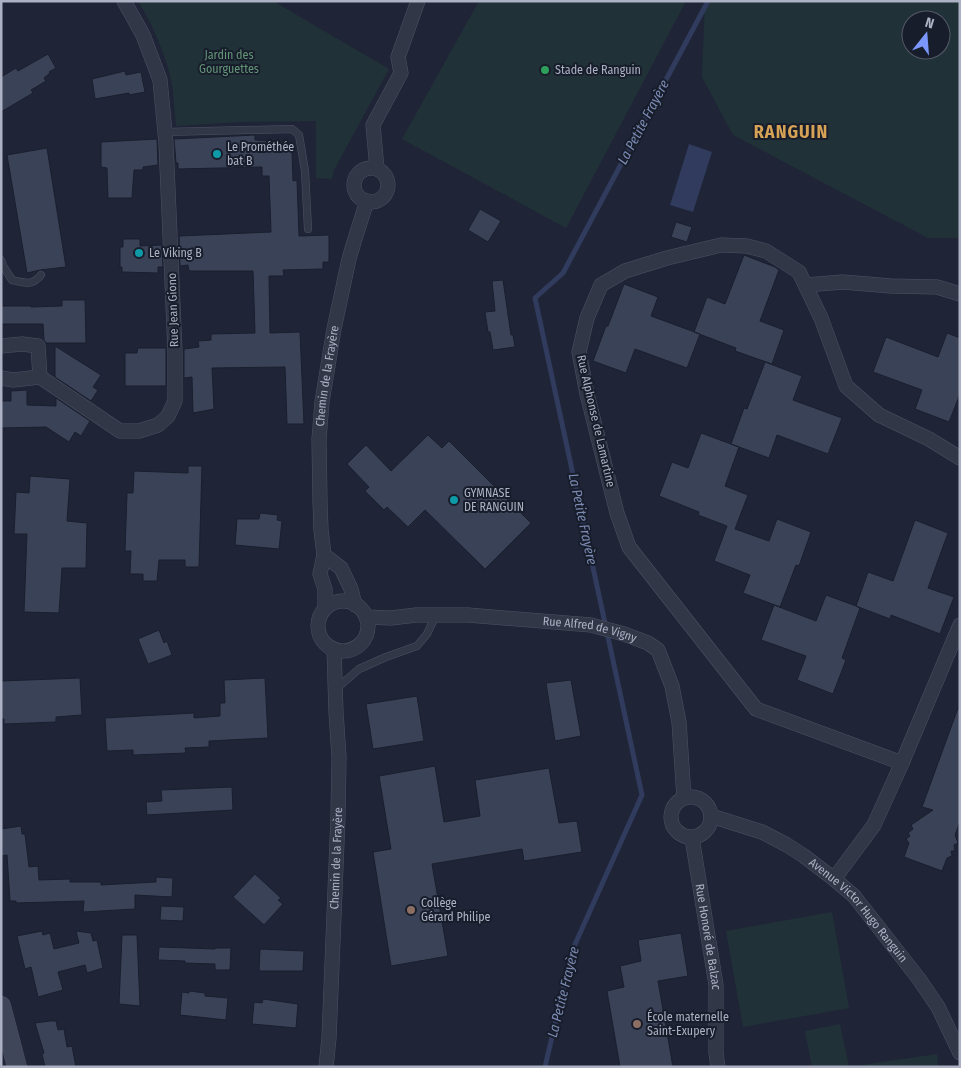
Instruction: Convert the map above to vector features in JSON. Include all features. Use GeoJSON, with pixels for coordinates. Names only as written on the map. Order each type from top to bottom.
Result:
{"type":"FeatureCollection","features":[{"type":"Feature","properties":{"kind":"main road"},"geometry":{"type":"LineString","coordinates":[[1,1006],[17,1067]]}},
{"type":"Feature","properties":{"kind":"street","name":"Rue Jean Giono"},"geometry":{"type":"LineString","coordinates":[[40,377],[120,431],[139,431],[158,425],[168,416],[175,401],[175,352],[165,132],[160,80],[143,35],[124,1]]}},
{"type":"Feature","properties":{"kind":"street"},"geometry":{"type":"LineString","coordinates":[[376,169],[373,125],[401,73],[398,56],[418,1]]}},
{"type":"Feature","properties":{"kind":"street"},"geometry":{"type":"LineString","coordinates":[[371,168],[376,169],[385,175],[388,180],[387,191],[380,200],[371,202],[362,199],[356,191],[355,180],[361,171],[371,168]]}},
{"type":"Feature","properties":{"kind":"street","name":"Chemin de la Frayère"},"geometry":{"type":"LineString","coordinates":[[325,608],[325,589],[320,574],[324,555],[321,530],[319,440],[322,402],[334,329],[349,259],[367,201]]}},
{"type":"Feature","properties":{"kind":"street","name":"Rue Alphonse de Lamartine"},"geometry":{"type":"LineString","coordinates":[[902,763],[756,709],[629,547],[617,513],[579,352],[586,318],[601,285],[625,271],[667,258],[721,245],[747,246],[766,252],[799,272],[821,318],[846,386],[879,415],[929,439],[960,458]]}},
{"type":"Feature","properties":{"kind":"street"},"geometry":{"type":"LineString","coordinates":[[805,285],[843,282],[938,287],[960,294]]}},
{"type":"Feature","properties":{"kind":"street"},"geometry":{"type":"LineString","coordinates":[[1,346],[22,344],[38,346],[40,377],[13,380],[1,378]]}},
{"type":"Feature","properties":{"kind":"street"},"geometry":{"type":"LineString","coordinates":[[324,555],[341,568],[351,589],[355,605]]}},
{"type":"Feature","properties":{"kind":"street"},"geometry":{"type":"LineString","coordinates":[[340,601],[355,605],[366,617],[368,624],[365,638],[361,644],[348,650],[341,651],[328,646],[319,634],[318,628],[321,614],[325,608],[340,601]]}},
{"type":"Feature","properties":{"kind":"street","name":"Rue Alfred de Vigny"},"geometry":{"type":"LineString","coordinates":[[366,617],[468,615],[591,625],[648,643],[658,650],[672,686],[679,722],[684,798]]}},
{"type":"Feature","properties":{"kind":"street"},"geometry":{"type":"LineString","coordinates":[[834,879],[874,825],[960,625]]}},
{"type":"Feature","properties":{"kind":"street","name":"Chemin de la Frayère"},"geometry":{"type":"LineString","coordinates":[[326,1067],[330,1028],[338,816],[339,757],[334,649]]}},
{"type":"Feature","properties":{"kind":"street"},"geometry":{"type":"LineString","coordinates":[[690,797],[702,800],[710,810],[711,816],[711,822],[704,833],[692,838],[685,837],[674,830],[670,818],[671,811],[678,801],[690,797]]}},
{"type":"Feature","properties":{"kind":"street","name":"Avenue Victor Hugo Ranguin"},"geometry":{"type":"LineString","coordinates":[[711,816],[762,832],[787,845],[804,856],[854,896],[938,1007],[960,1054]]}},
{"type":"Feature","properties":{"kind":"street","name":"Rue Honoré de Balzac"},"geometry":{"type":"LineString","coordinates":[[692,838],[716,985],[716,1053],[718,1067]]}},
{"type":"Feature","properties":{"kind":"lane"},"geometry":{"type":"LineString","coordinates":[[165,132],[292,129],[299,135],[308,229]]}},
{"type":"Feature","properties":{"kind":"lane"},"geometry":{"type":"LineString","coordinates":[[1,260],[12,280],[28,284],[38,280],[41,275]]}},
{"type":"Feature","properties":{"kind":"lane"},"geometry":{"type":"LineString","coordinates":[[335,690],[359,669],[417,646],[427,634],[436,615]]}},
{"type":"Feature","properties":{"kind":"green space","name":"Jardin des Gourguettes"},"geometry":{"type":"Polygon","coordinates":[[[138,1],[273,1],[389,69],[334,170],[332,179],[316,178],[316,121],[239,122],[176,126],[173,89],[168,68],[155,34],[138,1]]]}},
{"type":"Feature","properties":{"kind":"green space","name":"Stade de Ranguin"},"geometry":{"type":"Polygon","coordinates":[[[479,1],[686,1],[566,228],[402,139],[479,1]]]}},
{"type":"Feature","properties":{"kind":"green space"},"geometry":{"type":"Polygon","coordinates":[[[705,1],[960,1],[960,238],[928,238],[733,135],[702,77],[705,1]]]}},
{"type":"Feature","properties":{"kind":"green space"},"geometry":{"type":"Polygon","coordinates":[[[832,912],[849,1008],[743,1027],[726,931],[832,912]]]}},
{"type":"Feature","properties":{"kind":"green space"},"geometry":{"type":"Polygon","coordinates":[[[840,1024],[849,1067],[812,1067],[805,1031],[840,1024]]]}},
{"type":"Feature","properties":{"kind":"green space"},"geometry":{"type":"Polygon","coordinates":[[[937,1054],[938,1067],[862,1067],[862,1065],[937,1054]]]}},
{"type":"Feature","properties":{"kind":"water"},"geometry":{"type":"Polygon","coordinates":[[[689,144],[712,152],[693,212],[670,205],[689,144]]]}},
{"type":"Feature","properties":{"kind":"building"},"geometry":{"type":"Polygon","coordinates":[[[48,54],[56,68],[44,78],[46,81],[31,90],[33,93],[1,112],[1,77],[16,68],[18,71],[48,54]]]}},
{"type":"Feature","properties":{"kind":"building"},"geometry":{"type":"Polygon","coordinates":[[[125,71],[126,75],[141,72],[145,92],[95,99],[92,79],[125,71]]]}},
{"type":"Feature","properties":{"kind":"building"},"geometry":{"type":"Polygon","coordinates":[[[255,135],[255,140],[283,142],[292,151],[293,181],[297,180],[299,236],[329,235],[329,262],[323,262],[323,269],[283,270],[284,276],[269,276],[270,333],[300,332],[304,424],[287,424],[285,367],[212,368],[214,409],[193,413],[192,377],[184,378],[184,349],[199,347],[198,341],[211,340],[211,334],[255,333],[253,271],[189,271],[188,265],[180,266],[179,236],[271,232],[269,176],[262,176],[262,167],[178,169],[174,139],[255,135]]]}},
{"type":"Feature","properties":{"kind":"building"},"geometry":{"type":"Polygon","coordinates":[[[157,139],[158,165],[143,167],[143,170],[134,170],[132,198],[108,198],[107,168],[101,167],[101,142],[157,139]]]}},
{"type":"Feature","properties":{"kind":"building"},"geometry":{"type":"Polygon","coordinates":[[[47,148],[66,267],[27,273],[7,155],[47,148]]]}},
{"type":"Feature","properties":{"kind":"building"},"geometry":{"type":"Polygon","coordinates":[[[480,209],[501,221],[488,242],[468,230],[480,209]]]}},
{"type":"Feature","properties":{"kind":"building"},"geometry":{"type":"Polygon","coordinates":[[[676,222],[692,227],[687,242],[671,237],[676,222]]]}},
{"type":"Feature","properties":{"kind":"building","name":"Le Viking B"},"geometry":{"type":"Polygon","coordinates":[[[123,239],[140,239],[140,246],[162,245],[163,267],[158,267],[158,273],[122,272],[122,267],[120,267],[120,247],[123,247],[123,239]]]}},
{"type":"Feature","properties":{"kind":"building"},"geometry":{"type":"Polygon","coordinates":[[[744,255],[779,270],[760,321],[784,330],[772,364],[735,351],[736,348],[694,332],[707,297],[725,304],[744,255]]]}},
{"type":"Feature","properties":{"kind":"building"},"geometry":{"type":"Polygon","coordinates":[[[503,280],[511,335],[513,335],[515,347],[493,350],[485,312],[495,311],[492,281],[503,280]]]}},
{"type":"Feature","properties":{"kind":"building"},"geometry":{"type":"Polygon","coordinates":[[[624,284],[658,297],[651,316],[700,334],[687,368],[635,349],[626,373],[593,361],[624,284]]]}},
{"type":"Feature","properties":{"kind":"building"},"geometry":{"type":"Polygon","coordinates":[[[62,300],[85,300],[86,343],[46,343],[44,340],[43,324],[1,324],[1,306],[62,306],[62,300]]]}},
{"type":"Feature","properties":{"kind":"building"},"geometry":{"type":"Polygon","coordinates":[[[947,333],[960,338],[960,394],[949,422],[915,409],[922,390],[873,372],[886,337],[938,357],[947,333]]]}},
{"type":"Feature","properties":{"kind":"building"},"geometry":{"type":"Polygon","coordinates":[[[55,346],[101,375],[93,387],[98,390],[91,401],[55,377],[55,346]]]}},
{"type":"Feature","properties":{"kind":"building"},"geometry":{"type":"Polygon","coordinates":[[[138,348],[166,348],[166,386],[125,386],[125,353],[137,353],[138,348]]]}},
{"type":"Feature","properties":{"kind":"building"},"geometry":{"type":"Polygon","coordinates":[[[765,362],[802,376],[793,400],[842,418],[828,454],[777,435],[769,458],[731,444],[744,408],[747,409],[765,362]]]}},
{"type":"Feature","properties":{"kind":"building"},"geometry":{"type":"Polygon","coordinates":[[[27,390],[27,405],[56,406],[56,398],[90,421],[81,436],[75,432],[69,442],[46,427],[1,428],[1,401],[11,401],[11,391],[27,390]]]}},
{"type":"Feature","properties":{"kind":"building"},"geometry":{"type":"Polygon","coordinates":[[[701,433],[739,447],[725,486],[748,495],[735,529],[769,541],[777,519],[811,532],[799,566],[796,565],[780,607],[743,593],[750,575],[714,561],[727,526],[698,515],[699,512],[659,496],[672,462],[688,468],[701,433]]]}},
{"type":"Feature","properties":{"kind":"building","name":"GYMNASE DE RANGUIN"},"geometry":{"type":"Polygon","coordinates":[[[428,435],[442,448],[449,441],[531,523],[485,569],[425,510],[408,527],[387,507],[384,510],[365,491],[369,487],[347,464],[366,445],[391,471],[428,435]]]}},
{"type":"Feature","properties":{"kind":"building"},"geometry":{"type":"Polygon","coordinates":[[[188,466],[202,466],[199,567],[185,567],[185,560],[159,560],[157,581],[143,581],[143,574],[130,574],[131,551],[125,551],[127,493],[133,493],[134,471],[188,473],[188,466]]]}},
{"type":"Feature","properties":{"kind":"building"},"geometry":{"type":"Polygon","coordinates":[[[30,476],[70,479],[67,521],[87,523],[86,568],[62,568],[59,613],[24,612],[27,534],[14,534],[16,492],[29,493],[30,476]]]}},
{"type":"Feature","properties":{"kind":"building"},"geometry":{"type":"Polygon","coordinates":[[[260,513],[278,515],[277,520],[282,521],[279,549],[235,545],[237,519],[259,519],[260,513]]]}},
{"type":"Feature","properties":{"kind":"building"},"geometry":{"type":"Polygon","coordinates":[[[915,520],[948,533],[928,588],[954,597],[940,634],[891,615],[890,619],[856,606],[868,572],[893,581],[915,520]]]}},
{"type":"Feature","properties":{"kind":"building"},"geometry":{"type":"Polygon","coordinates":[[[826,595],[860,608],[842,658],[846,660],[833,694],[797,680],[806,656],[761,640],[774,605],[816,621],[826,595]]]}},
{"type":"Feature","properties":{"kind":"building"},"geometry":{"type":"Polygon","coordinates":[[[159,630],[164,643],[167,641],[172,655],[148,664],[138,639],[159,630]]]}},
{"type":"Feature","properties":{"kind":"building"},"geometry":{"type":"Polygon","coordinates":[[[80,678],[82,715],[56,717],[56,722],[4,724],[4,719],[1,719],[1,681],[80,678]]]}},
{"type":"Feature","properties":{"kind":"building"},"geometry":{"type":"Polygon","coordinates":[[[265,678],[268,738],[209,741],[209,747],[185,748],[186,753],[133,755],[133,750],[107,751],[105,718],[194,713],[194,718],[220,716],[220,703],[225,703],[224,680],[265,678]]]}},
{"type":"Feature","properties":{"kind":"building"},"geometry":{"type":"Polygon","coordinates":[[[571,680],[581,736],[555,741],[546,683],[571,680]]]}},
{"type":"Feature","properties":{"kind":"building"},"geometry":{"type":"Polygon","coordinates":[[[417,696],[424,741],[373,749],[366,704],[417,696]]]}},
{"type":"Feature","properties":{"kind":"building"},"geometry":{"type":"Polygon","coordinates":[[[958,708],[960,708],[960,822],[955,835],[958,843],[954,845],[955,851],[951,851],[952,856],[947,858],[942,871],[904,857],[909,843],[906,839],[910,836],[908,833],[913,829],[911,825],[933,810],[922,807],[958,708]]]}},
{"type":"Feature","properties":{"kind":"building","name":"Collège Gérard Philipe"},"geometry":{"type":"Polygon","coordinates":[[[435,766],[444,822],[480,816],[475,780],[549,768],[559,823],[577,821],[582,852],[524,861],[522,849],[432,864],[448,956],[391,966],[373,852],[391,849],[379,776],[435,766]]]}},
{"type":"Feature","properties":{"kind":"building"},"geometry":{"type":"Polygon","coordinates":[[[232,787],[233,810],[147,815],[146,802],[162,801],[161,790],[232,787]]]}},
{"type":"Feature","properties":{"kind":"building"},"geometry":{"type":"Polygon","coordinates":[[[21,826],[22,834],[25,834],[29,867],[38,866],[39,880],[70,879],[70,882],[101,882],[101,885],[156,882],[156,877],[173,878],[172,897],[135,895],[135,909],[83,912],[84,901],[16,903],[16,901],[10,901],[7,855],[1,856],[1,829],[21,826]]]}},
{"type":"Feature","properties":{"kind":"building"},"geometry":{"type":"Polygon","coordinates":[[[255,874],[281,898],[278,900],[283,904],[264,925],[233,897],[255,874]]]}},
{"type":"Feature","properties":{"kind":"building"},"geometry":{"type":"Polygon","coordinates":[[[161,906],[184,907],[183,921],[160,920],[161,906]]]}},
{"type":"Feature","properties":{"kind":"building"},"geometry":{"type":"Polygon","coordinates":[[[42,931],[43,935],[50,933],[54,949],[79,943],[76,931],[91,933],[93,941],[97,940],[103,968],[87,973],[85,965],[58,972],[63,990],[38,997],[31,967],[25,969],[17,936],[42,931]]]}},
{"type":"Feature","properties":{"kind":"building"},"geometry":{"type":"Polygon","coordinates":[[[681,933],[688,976],[658,981],[673,1067],[620,1067],[607,991],[624,987],[620,966],[641,961],[638,940],[681,933]]]}},
{"type":"Feature","properties":{"kind":"building"},"geometry":{"type":"Polygon","coordinates":[[[122,935],[137,935],[140,1006],[119,1004],[122,935]]]}},
{"type":"Feature","properties":{"kind":"building"},"geometry":{"type":"Polygon","coordinates":[[[159,947],[231,948],[230,970],[215,970],[215,964],[158,960],[159,947]]]}},
{"type":"Feature","properties":{"kind":"building"},"geometry":{"type":"Polygon","coordinates":[[[260,949],[304,951],[303,971],[259,971],[260,949]]]}},
{"type":"Feature","properties":{"kind":"building"},"geometry":{"type":"Polygon","coordinates":[[[189,991],[205,993],[205,996],[228,998],[226,1020],[180,1015],[182,992],[189,993],[189,991]]]}},
{"type":"Feature","properties":{"kind":"building"},"geometry":{"type":"Polygon","coordinates":[[[263,999],[298,1004],[296,1028],[252,1024],[254,1002],[262,1003],[263,999]]]}},
{"type":"Feature","properties":{"kind":"building"},"geometry":{"type":"Polygon","coordinates":[[[56,1021],[58,1030],[64,1029],[67,1047],[72,1046],[76,1067],[45,1067],[42,1054],[44,1053],[35,1023],[56,1021]]]}},
{"type":"Feature","properties":{"kind":"waterway","name":"La Petite Frayère"},"geometry":{"type":"LineString","coordinates":[[545,1067],[572,951],[642,795],[535,298],[563,273],[708,1]]}},
{"type":"Feature","properties":{"kind":"place","name":"Stade de Ranguin"},"geometry":{"type":"Point","coordinates":[545,70]}},
{"type":"Feature","properties":{"kind":"place","name":"Le Prométhée bat B"},"geometry":{"type":"Point","coordinates":[217,154]}},
{"type":"Feature","properties":{"kind":"place","name":"Le Viking B"},"geometry":{"type":"Point","coordinates":[139,253]}},
{"type":"Feature","properties":{"kind":"place","name":"GYMNASE DE RANGUIN"},"geometry":{"type":"Point","coordinates":[454,500]}},
{"type":"Feature","properties":{"kind":"place","name":"Collège Gérard Philipe"},"geometry":{"type":"Point","coordinates":[411,910]}},
{"type":"Feature","properties":{"kind":"place","name":"École maternelle Saint-Exupery"},"geometry":{"type":"Point","coordinates":[637,1024]}},
{"type":"Feature","properties":{"kind":"district","name":"RANGUIN"},"geometry":{"type":"Point","coordinates":[791,132]}}]}
